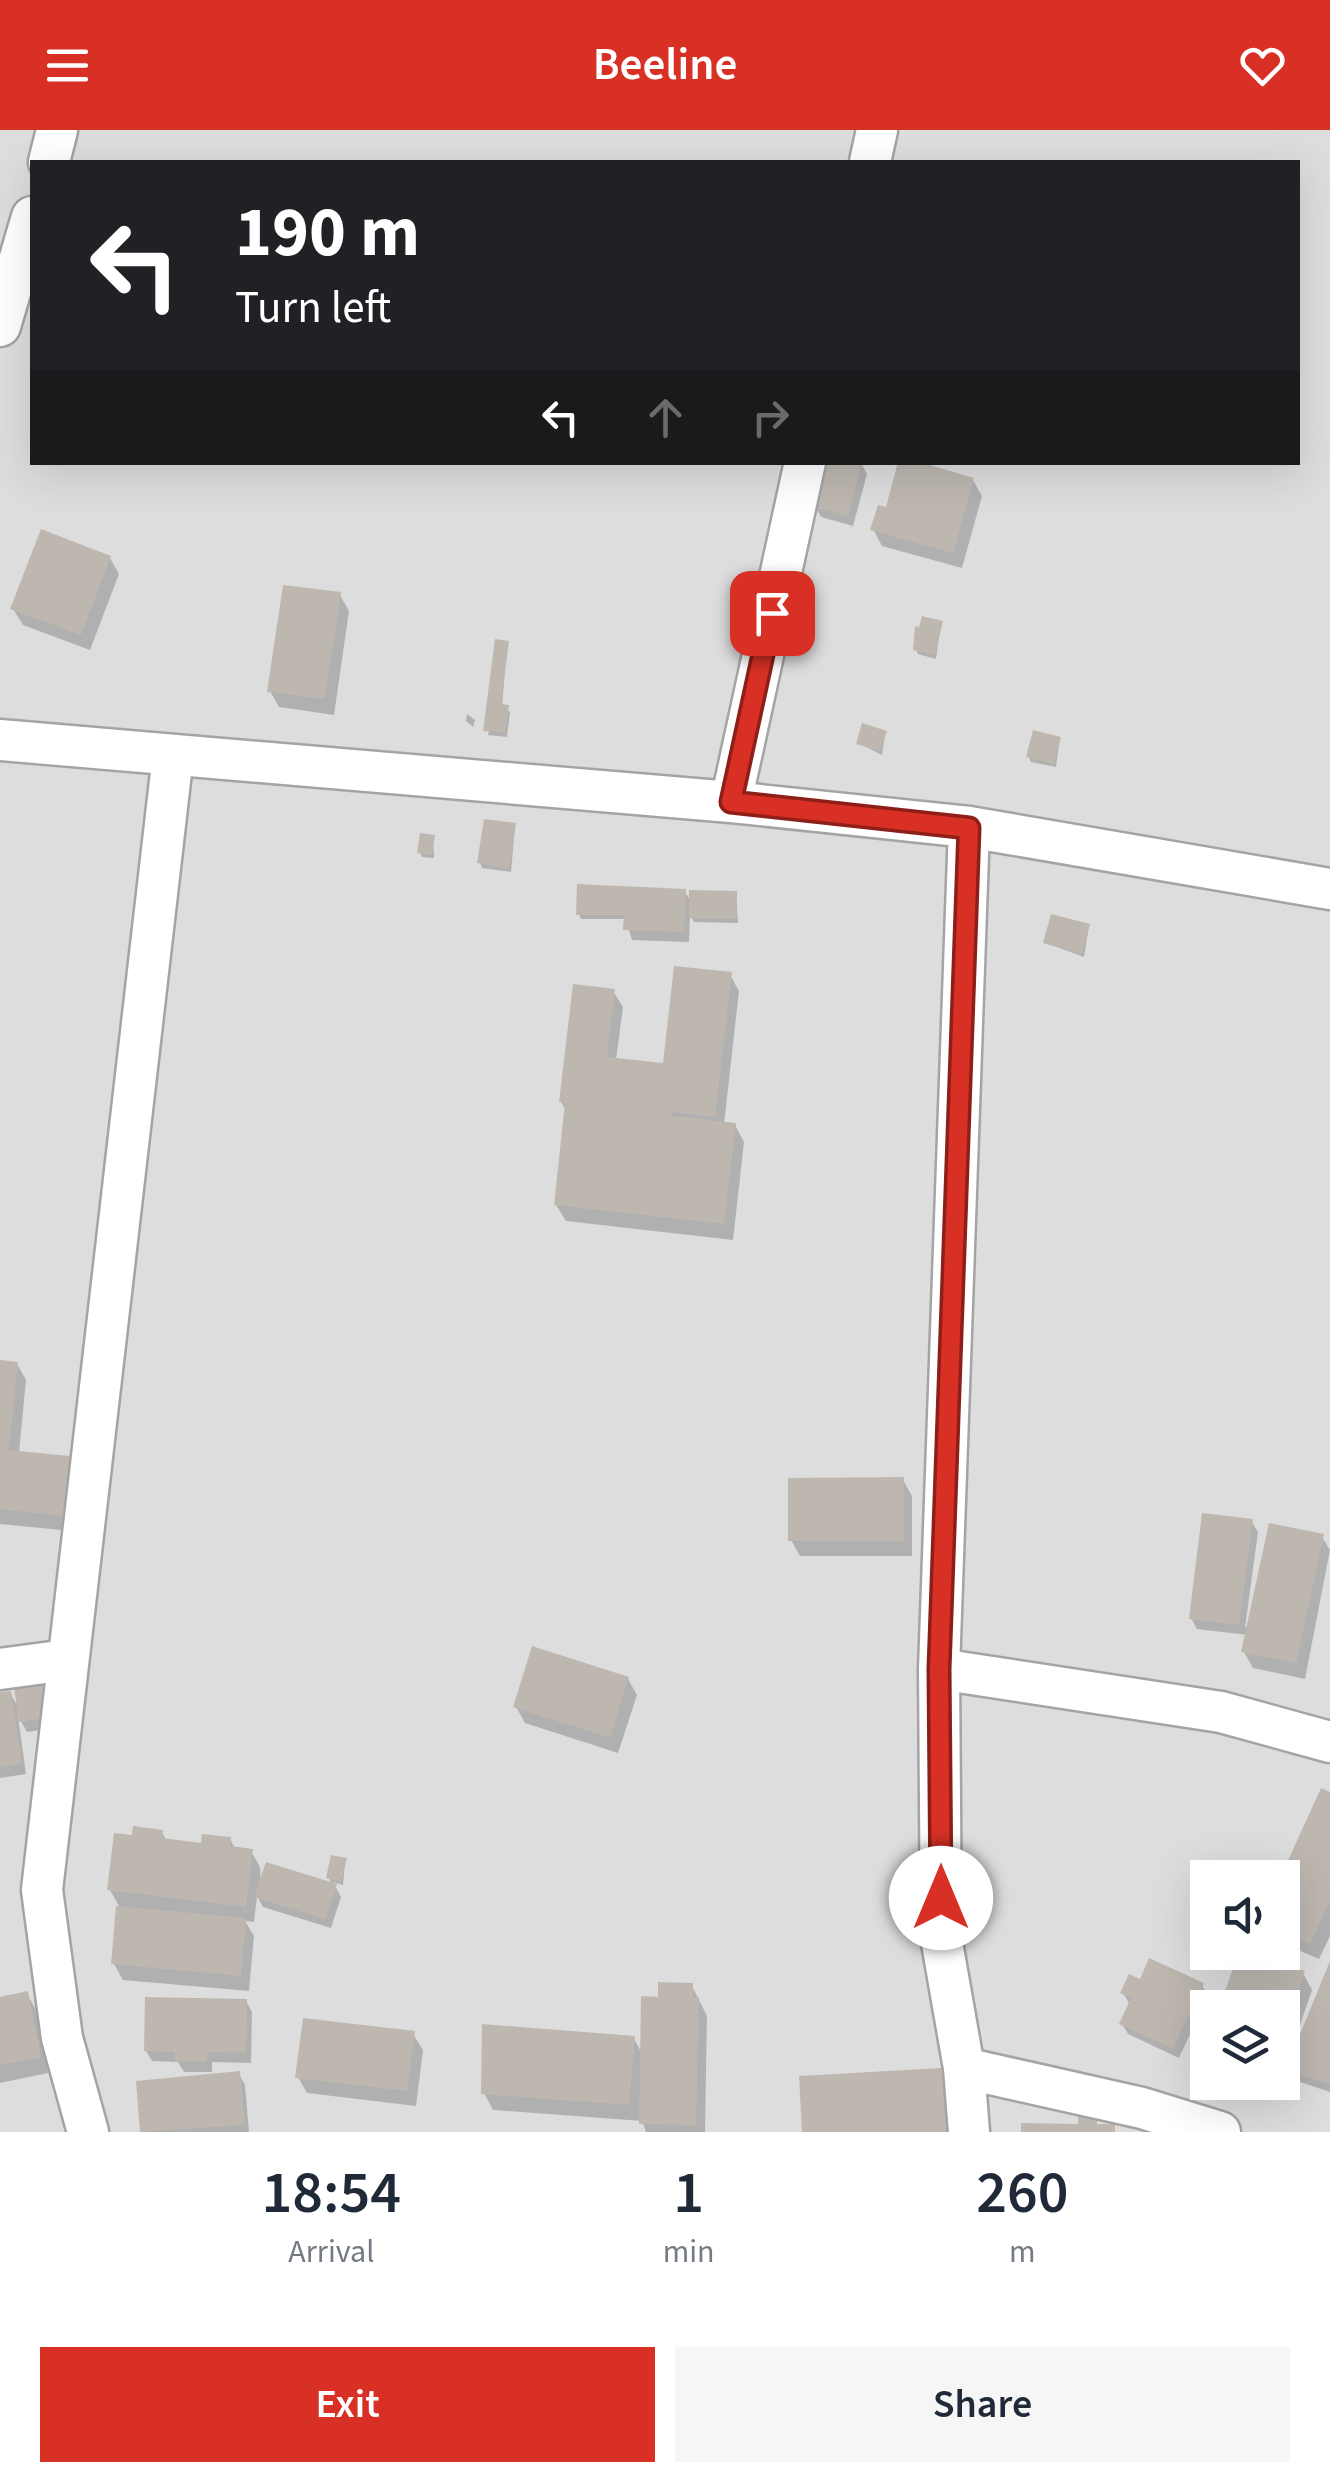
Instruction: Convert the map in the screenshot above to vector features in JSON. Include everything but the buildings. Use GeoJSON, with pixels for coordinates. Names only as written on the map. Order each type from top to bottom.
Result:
{"type":"FeatureCollection","features":[{"type":"Feature","properties":{"kind":"street"},"geometry":{"type":"LineString","coordinates":[[49,160],[57,130]]}},
{"type":"Feature","properties":{"kind":"street"},"geometry":{"type":"LineString","coordinates":[[870,160],[877,130]]}},
{"type":"Feature","properties":{"kind":"street"},"geometry":{"type":"LineString","coordinates":[[0,326],[30,224]]}},
{"type":"Feature","properties":{"kind":"street"},"geometry":{"type":"LineString","coordinates":[[731,802],[804,465]]}},
{"type":"Feature","properties":{"kind":"street"},"geometry":{"type":"LineString","coordinates":[[0,740],[731,802],[969,828],[1330,890]]}},
{"type":"Feature","properties":{"kind":"street"},"geometry":{"type":"LineString","coordinates":[[88,2132],[62,2038],[42,1890],[173,755]]}},
{"type":"Feature","properties":{"kind":"street"},"geometry":{"type":"LineString","coordinates":[[969,828],[939,1669],[941,1937],[964,2068],[969,2132]]}},
{"type":"Feature","properties":{"kind":"street"},"geometry":{"type":"LineString","coordinates":[[0,1669],[67,1660]]}},
{"type":"Feature","properties":{"kind":"street"},"geometry":{"type":"LineString","coordinates":[[939,1669],[1220,1712],[1330,1742]]}},
{"type":"Feature","properties":{"kind":"street"},"geometry":{"type":"LineString","coordinates":[[964,2068],[1142,2108],[1220,2132]]}},
{"type":"Feature","properties":{"kind":"shaded area"},"geometry":{"type":"Polygon","coordinates":[[[0,130],[1330,130],[1330,2132],[0,2132],[0,130]]]}},
{"type":"Feature","properties":{"kind":"route"},"geometry":{"type":"LineString","coordinates":[[772,613],[731,802],[969,828],[939,1669],[941,1898]]}}]}
